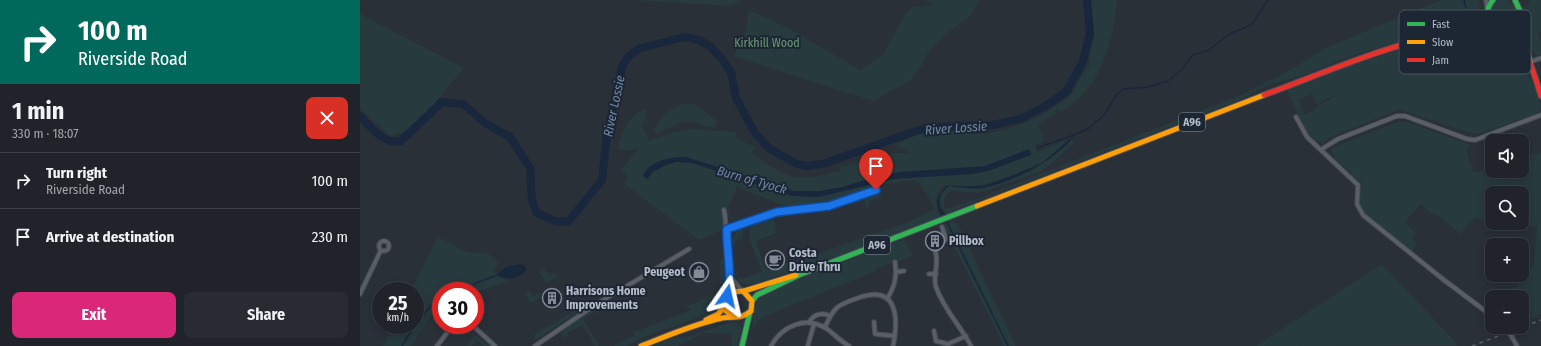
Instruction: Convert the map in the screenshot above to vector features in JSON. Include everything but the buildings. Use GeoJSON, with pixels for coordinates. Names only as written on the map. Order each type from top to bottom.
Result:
{"type":"FeatureCollection","features":[{"type":"Feature","properties":{"kind":"main road","name":"A96"},"geometry":{"type":"LineString","coordinates":[[1488,10],[1493,0]]}},
{"type":"Feature","properties":{"kind":"main road"},"geometry":{"type":"LineString","coordinates":[[1515,0],[1521,6],[1521,10]]}},
{"type":"Feature","properties":{"kind":"main road","name":"A96"},"geometry":{"type":"LineString","coordinates":[[752,301],[757,294],[800,275],[1328,70],[1399,46]]}},
{"type":"Feature","properties":{"kind":"main road"},"geometry":{"type":"LineString","coordinates":[[1531,65],[1541,96]]}},
{"type":"Feature","properties":{"kind":"main road","name":"A96"},"geometry":{"type":"LineString","coordinates":[[727,296],[733,290],[742,290],[791,275],[800,275]]}},
{"type":"Feature","properties":{"kind":"main road"},"geometry":{"type":"LineString","coordinates":[[742,290],[750,297],[752,301],[742,346]]}},
{"type":"Feature","properties":{"kind":"main road"},"geometry":{"type":"LineString","coordinates":[[641,346],[691,327],[718,314],[724,307],[727,296]]}},
{"type":"Feature","properties":{"kind":"main road"},"geometry":{"type":"LineString","coordinates":[[724,307],[728,314],[737,318],[746,330]]}},
{"type":"Feature","properties":{"kind":"main road"},"geometry":{"type":"LineString","coordinates":[[691,327],[723,318],[737,318],[748,314],[751,311]]}},
{"type":"Feature","properties":{"kind":"street"},"geometry":{"type":"LineString","coordinates":[[1486,0],[1487,10]]}},
{"type":"Feature","properties":{"kind":"street"},"geometry":{"type":"LineString","coordinates":[[1531,62],[1541,58]]}},
{"type":"Feature","properties":{"kind":"street"},"geometry":{"type":"LineString","coordinates":[[1322,149],[1338,139],[1397,116],[1405,116],[1467,139],[1475,140],[1541,115]]}},
{"type":"Feature","properties":{"kind":"street"},"geometry":{"type":"LineString","coordinates":[[1296,117],[1307,137],[1322,149],[1358,185],[1357,204],[1363,215],[1485,311]]}},
{"type":"Feature","properties":{"kind":"street"},"geometry":{"type":"LineString","coordinates":[[727,229],[777,212],[829,206],[876,190]]}},
{"type":"Feature","properties":{"kind":"street"},"geometry":{"type":"LineString","coordinates":[[724,210],[727,229],[726,246],[731,276],[727,296]]}},
{"type":"Feature","properties":{"kind":"street"},"geometry":{"type":"LineString","coordinates":[[942,227],[946,239],[935,250],[938,258],[936,286],[942,303],[966,336],[971,346]]}},
{"type":"Feature","properties":{"kind":"street"},"geometry":{"type":"LineString","coordinates":[[535,346],[595,305],[689,249]]}},
{"type":"Feature","properties":{"kind":"street"},"geometry":{"type":"LineString","coordinates":[[360,294],[381,250]]}},
{"type":"Feature","properties":{"kind":"street"},"geometry":{"type":"LineString","coordinates":[[887,299],[894,288],[896,272],[895,262]]}},
{"type":"Feature","properties":{"kind":"street"},"geometry":{"type":"LineString","coordinates":[[896,272],[904,271]]}},
{"type":"Feature","properties":{"kind":"street"},"geometry":{"type":"LineString","coordinates":[[929,274],[936,274]]}},
{"type":"Feature","properties":{"kind":"street"},"geometry":{"type":"LineString","coordinates":[[731,276],[742,290]]}},
{"type":"Feature","properties":{"kind":"street"},"geometry":{"type":"LineString","coordinates":[[825,327],[830,316],[839,304],[868,294],[877,294],[891,302],[896,315],[893,346]]}},
{"type":"Feature","properties":{"kind":"street"},"geometry":{"type":"LineString","coordinates":[[808,344],[812,323],[818,314],[825,313],[830,316]]}},
{"type":"Feature","properties":{"kind":"street"},"geometry":{"type":"LineString","coordinates":[[874,322],[875,334],[895,336]]}},
{"type":"Feature","properties":{"kind":"street"},"geometry":{"type":"LineString","coordinates":[[771,346],[776,338],[788,327],[812,323],[825,327],[849,346]]}},
{"type":"Feature","properties":{"kind":"street"},"geometry":{"type":"LineString","coordinates":[[934,331],[936,341],[948,344],[966,336]]}},
{"type":"Feature","properties":{"kind":"street"},"geometry":{"type":"LineString","coordinates":[[437,346],[446,334]]}},
{"type":"Feature","properties":{"kind":"street"},"geometry":{"type":"LineString","coordinates":[[482,334],[495,346]]}},
{"type":"Feature","properties":{"kind":"street"},"geometry":{"type":"LineString","coordinates":[[1510,334],[1517,346]]}},
{"type":"Feature","properties":{"kind":"green space"},"geometry":{"type":"Polygon","coordinates":[[[1502,-1],[1507,0],[1514,7],[1515,10],[1489,10],[1493,3],[1502,-1]]]}},
{"type":"Feature","properties":{"kind":"green space","name":"Kirkhill Wood"},"geometry":{"type":"Polygon","coordinates":[[[631,0],[739,0],[742,2],[728,6],[631,0]]]}},
{"type":"Feature","properties":{"kind":"green space","name":"Kirkhill Wood"},"geometry":{"type":"Polygon","coordinates":[[[925,0],[980,0],[970,16],[945,35],[928,52],[921,66],[910,81],[873,101],[733,56],[744,41],[749,10],[790,29],[860,70],[884,54],[904,15],[913,7],[935,5],[925,0]]]}},
{"type":"Feature","properties":{"kind":"green space"},"geometry":{"type":"Polygon","coordinates":[[[1092,0],[1117,0],[1108,48],[1095,79],[1074,103],[1060,112],[1057,109],[1054,111],[1056,114],[1038,124],[1044,141],[1035,145],[1037,152],[1064,141],[1065,143],[1042,163],[982,186],[944,185],[938,193],[936,202],[939,214],[942,217],[789,275],[788,273],[753,284],[744,284],[738,281],[735,270],[739,277],[742,279],[762,271],[749,238],[750,226],[771,219],[774,221],[777,233],[756,241],[765,268],[768,270],[792,261],[782,226],[792,260],[795,262],[862,238],[862,236],[891,229],[917,218],[935,208],[919,182],[916,183],[915,180],[879,185],[824,205],[787,207],[765,213],[784,206],[737,187],[728,208],[731,218],[736,221],[753,217],[736,222],[729,218],[727,209],[723,210],[724,229],[699,240],[623,183],[628,177],[621,170],[639,148],[626,151],[618,148],[624,130],[630,120],[645,109],[647,117],[641,125],[648,137],[647,141],[672,133],[692,129],[736,132],[736,138],[755,147],[752,153],[780,172],[803,178],[816,176],[840,172],[840,165],[843,167],[892,153],[910,153],[896,145],[926,131],[946,129],[976,134],[988,133],[1000,131],[1035,118],[1056,106],[1073,92],[1089,66],[1094,36],[1091,7],[1092,0]]]}},
{"type":"Feature","properties":{"kind":"green space"},"geometry":{"type":"Polygon","coordinates":[[[1441,0],[1480,0],[1479,10],[1417,10],[1441,0]]]}},
{"type":"Feature","properties":{"kind":"green space"},"geometry":{"type":"Polygon","coordinates":[[[1530,0],[1541,0],[1541,32],[1538,33],[1541,41],[1541,56],[1535,54],[1531,49],[1531,10],[1523,10],[1523,8],[1527,7],[1530,0]]]}},
{"type":"Feature","properties":{"kind":"green space"},"geometry":{"type":"Polygon","coordinates":[[[360,14],[464,68],[435,103],[408,130],[390,136],[360,108],[360,14]]]}},
{"type":"Feature","properties":{"kind":"green space"},"geometry":{"type":"Polygon","coordinates":[[[1399,17],[1399,42],[1366,51],[1300,76],[1268,85],[1240,100],[954,210],[947,216],[940,204],[939,201],[941,194],[949,186],[984,185],[1001,182],[1017,176],[1032,170],[1047,161],[1073,137],[1073,144],[1050,165],[1039,172],[977,193],[952,191],[945,199],[945,209],[974,200],[1241,95],[1292,69],[1325,48],[1399,17]]]}},
{"type":"Feature","properties":{"kind":"green space"},"geometry":{"type":"Polygon","coordinates":[[[1399,51],[1399,74],[1529,74],[1541,105],[1540,110],[1536,114],[1482,133],[1474,134],[1398,110],[1330,137],[1322,143],[1316,142],[1304,129],[1287,90],[1358,63],[1399,51]],[[1312,94],[1299,100],[1305,115],[1319,107],[1318,105],[1333,98],[1332,96],[1317,104],[1312,94]]]}},
{"type":"Feature","properties":{"kind":"green space"},"geometry":{"type":"Polygon","coordinates":[[[686,103],[695,104],[718,122],[714,127],[711,127],[692,122],[685,122],[677,124],[658,134],[654,132],[659,121],[666,113],[686,103]]]}},
{"type":"Feature","properties":{"kind":"green space"},"geometry":{"type":"Polygon","coordinates":[[[1398,122],[1407,122],[1471,145],[1466,150],[1473,172],[1485,170],[1485,178],[1529,178],[1529,156],[1541,152],[1541,314],[1529,319],[1529,290],[1513,290],[1519,282],[1529,282],[1529,270],[1534,263],[1537,227],[1529,226],[1529,186],[1485,186],[1485,220],[1484,221],[1475,218],[1460,234],[1439,216],[1430,213],[1421,204],[1405,222],[1417,234],[1412,238],[1417,244],[1412,251],[1364,212],[1359,203],[1362,183],[1336,160],[1331,148],[1398,122]]]}},
{"type":"Feature","properties":{"kind":"green space"},"geometry":{"type":"Polygon","coordinates":[[[879,191],[882,200],[879,198],[868,202],[869,209],[867,210],[865,203],[866,198],[879,191]]]}},
{"type":"Feature","properties":{"kind":"green space"},"geometry":{"type":"Polygon","coordinates":[[[952,221],[958,224],[1016,346],[1004,346],[943,225],[952,221]]]}},
{"type":"Feature","properties":{"kind":"green space"},"geometry":{"type":"Polygon","coordinates":[[[741,229],[743,231],[742,239],[735,241],[735,245],[732,245],[734,265],[733,260],[731,245],[736,232],[741,229]]]}},
{"type":"Feature","properties":{"kind":"green space"},"geometry":{"type":"Polygon","coordinates":[[[438,237],[467,252],[489,254],[498,263],[497,267],[492,271],[509,281],[484,289],[484,282],[432,282],[432,315],[424,327],[424,282],[416,282],[438,237]]]}},
{"type":"Feature","properties":{"kind":"green space"},"geometry":{"type":"Polygon","coordinates":[[[904,239],[913,256],[877,268],[876,271],[762,317],[753,329],[754,307],[758,299],[781,286],[904,239]]]}},
{"type":"Feature","properties":{"kind":"green space"},"geometry":{"type":"Polygon","coordinates":[[[720,260],[723,260],[724,288],[718,305],[713,310],[682,324],[655,332],[626,346],[613,346],[635,335],[634,332],[691,310],[684,303],[691,305],[714,294],[719,285],[720,260]]]}},
{"type":"Feature","properties":{"kind":"green space"},"geometry":{"type":"Polygon","coordinates":[[[1382,264],[1458,345],[1256,346],[1382,264]]]}},
{"type":"Feature","properties":{"kind":"green space"},"geometry":{"type":"Polygon","coordinates":[[[544,268],[550,276],[554,272],[557,276],[546,282],[539,272],[544,268]]]}},
{"type":"Feature","properties":{"kind":"green space"},"geometry":{"type":"Polygon","coordinates":[[[529,290],[533,296],[540,293],[542,296],[531,303],[524,293],[529,290]]]}},
{"type":"Feature","properties":{"kind":"green space"},"geometry":{"type":"Polygon","coordinates":[[[606,293],[536,340],[534,338],[535,334],[606,293]]]}},
{"type":"Feature","properties":{"kind":"green space"},"geometry":{"type":"Polygon","coordinates":[[[593,310],[597,313],[596,315],[594,312],[583,319],[599,346],[595,346],[583,325],[567,333],[568,336],[564,338],[562,336],[563,330],[593,310]]]}},
{"type":"Feature","properties":{"kind":"green space"},"geometry":{"type":"Polygon","coordinates":[[[732,322],[737,323],[742,329],[737,346],[732,346],[731,334],[704,333],[678,346],[651,346],[667,339],[690,336],[732,322]]]}},
{"type":"Feature","properties":{"kind":"green space"},"geometry":{"type":"Polygon","coordinates":[[[389,334],[419,334],[411,346],[383,346],[389,334]]]}},
{"type":"Feature","properties":{"kind":"green space"},"geometry":{"type":"Polygon","coordinates":[[[475,335],[488,346],[484,346],[476,339],[472,346],[467,346],[475,335]]]}},
{"type":"Feature","properties":{"kind":"water"},"geometry":{"type":"Polygon","coordinates":[[[1075,135],[1067,144],[1042,163],[1075,135]]]}},
{"type":"Feature","properties":{"kind":"water"},"geometry":{"type":"Polygon","coordinates":[[[1029,149],[1031,155],[988,171],[972,174],[894,179],[819,197],[792,196],[692,163],[676,162],[666,165],[653,172],[647,179],[643,176],[650,167],[661,160],[674,157],[686,157],[794,191],[820,191],[901,172],[985,166],[1029,149]]]}},
{"type":"Feature","properties":{"kind":"water"},"geometry":{"type":"Polygon","coordinates":[[[1042,163],[1033,169],[1007,181],[979,189],[949,186],[982,186],[1012,176],[1042,163]]]}},
{"type":"Feature","properties":{"kind":"water"},"geometry":{"type":"Polygon","coordinates":[[[946,186],[949,186],[944,190],[940,198],[940,207],[945,214],[941,215],[938,209],[937,199],[946,186]]]}},
{"type":"Feature","properties":{"kind":"water"},"geometry":{"type":"Polygon","coordinates":[[[519,264],[524,265],[527,269],[522,274],[510,279],[499,276],[498,273],[506,267],[519,264]]]}},
{"type":"Feature","properties":{"kind":"waterway","name":"River Lossie"},"geometry":{"type":"LineString","coordinates":[[360,116],[383,138],[395,142],[401,141],[442,102],[463,104],[485,123],[510,137],[530,168],[532,201],[537,213],[555,221],[568,222],[602,180],[607,134],[622,67],[628,57],[638,49],[684,37],[699,40],[711,47],[731,72],[736,98],[755,133],[770,149],[797,164],[808,166],[823,164],[913,132],[932,127],[993,125],[1020,119],[1044,107],[1067,91],[1083,61],[1090,33],[1087,0]]}},
{"type":"Feature","properties":{"kind":"waterway"},"geometry":{"type":"LineString","coordinates":[[1037,148],[1089,128],[1104,115],[1117,94],[1124,89],[1148,87],[1168,81],[1183,68],[1193,55],[1209,50],[1229,34],[1251,25],[1268,0]]}},
{"type":"Feature","properties":{"kind":"waterway"},"geometry":{"type":"LineString","coordinates":[[1464,0],[1466,8]]}},
{"type":"Feature","properties":{"kind":"waterway"},"geometry":{"type":"LineString","coordinates":[[946,220],[1008,346]]}},
{"type":"Feature","properties":{"kind":"waterway","name":"Burn of Tyock"},"geometry":{"type":"LineString","coordinates":[[479,282],[500,274]]}},
{"type":"Feature","properties":{"kind":"waterway","name":"Burn of Tyock"},"geometry":{"type":"LineString","coordinates":[[424,314],[432,305]]}},
{"type":"Feature","properties":{"kind":"waterway","name":"Burn of Tyock"},"geometry":{"type":"LineString","coordinates":[[402,346],[409,334]]}},
{"type":"Feature","properties":{"kind":"railway"},"geometry":{"type":"LineString","coordinates":[[1472,346],[1541,320]]}},
{"type":"Feature","properties":{"kind":"traffic: fast"},"geometry":{"type":"LineString","coordinates":[[1488,10],[1493,0]]}},
{"type":"Feature","properties":{"kind":"traffic: fast"},"geometry":{"type":"LineString","coordinates":[[1515,0],[1520,10]]}},
{"type":"Feature","properties":{"kind":"traffic: fast"},"geometry":{"type":"LineString","coordinates":[[752,301],[757,295],[799,275],[977,206]]}},
{"type":"Feature","properties":{"kind":"traffic: fast"},"geometry":{"type":"LineString","coordinates":[[742,346],[750,312]]}},
{"type":"Feature","properties":{"kind":"traffic: slow"},"geometry":{"type":"LineString","coordinates":[[977,206],[1264,95]]}},
{"type":"Feature","properties":{"kind":"traffic: slow"},"geometry":{"type":"LineString","coordinates":[[744,291],[796,275]]}},
{"type":"Feature","properties":{"kind":"traffic: slow"},"geometry":{"type":"LineString","coordinates":[[641,346],[681,330],[701,324],[722,318],[740,317],[744,316],[751,311],[752,301],[743,291],[731,292],[725,299],[726,311],[734,317]]}},
{"type":"Feature","properties":{"kind":"traffic: slow"},"geometry":{"type":"LineString","coordinates":[[706,320],[718,314],[724,307]]}},
{"type":"Feature","properties":{"kind":"traffic: jam"},"geometry":{"type":"LineString","coordinates":[[1264,95],[1399,46]]}},
{"type":"Feature","properties":{"kind":"traffic: jam"},"geometry":{"type":"LineString","coordinates":[[1531,66],[1541,96]]}},
{"type":"Feature","properties":{"kind":"place","name":"Pillbox"},"geometry":{"type":"Point","coordinates":[935,241]}},
{"type":"Feature","properties":{"kind":"place","name":"Costa Drive Thru"},"geometry":{"type":"Point","coordinates":[775,260]}},
{"type":"Feature","properties":{"kind":"place","name":"Peugeot"},"geometry":{"type":"Point","coordinates":[699,272]}},
{"type":"Feature","properties":{"kind":"place","name":"Harrisons Home Improvements"},"geometry":{"type":"Point","coordinates":[552,298]}},
{"type":"Feature","properties":{"kind":"route"},"geometry":{"type":"LineString","coordinates":[[727,296],[731,276],[726,246],[727,229],[777,212],[815,209],[829,206],[876,190]]}}]}
